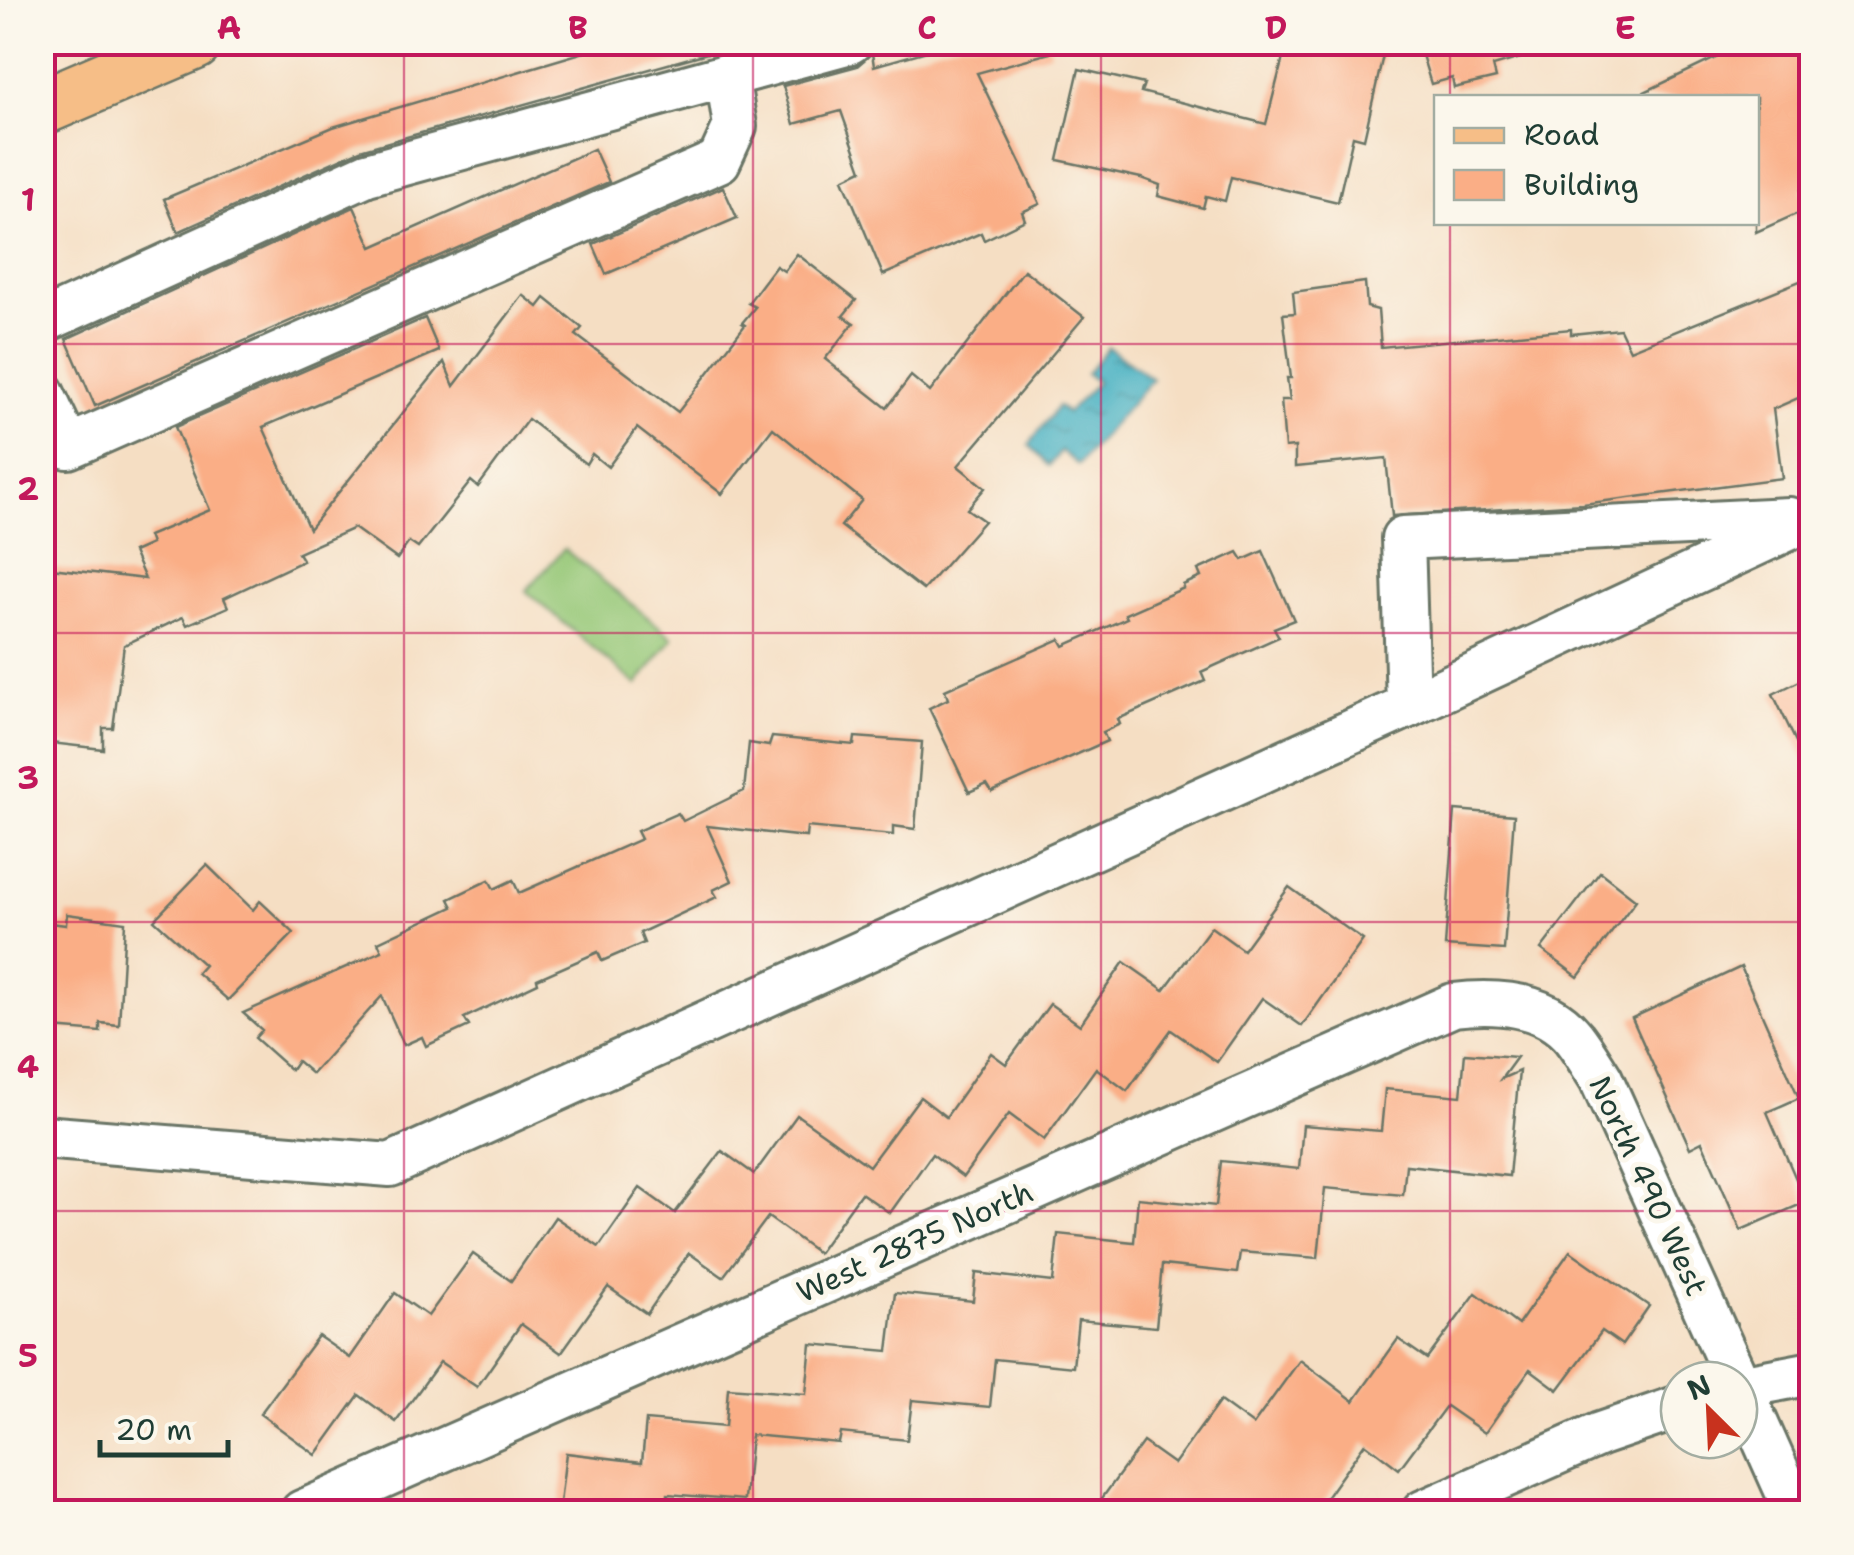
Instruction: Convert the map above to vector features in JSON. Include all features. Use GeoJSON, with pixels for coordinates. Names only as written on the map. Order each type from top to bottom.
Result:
{"type":"FeatureCollection","features":[{"type":"Feature","properties":{"kind":"main road"},"geometry":{"type":"LineString","coordinates":[[42,107],[194,42]]}},
{"type":"Feature","properties":{"kind":"street"},"geometry":{"type":"LineString","coordinates":[[42,322],[367,174],[850,42]]}},
{"type":"Feature","properties":{"kind":"street"},"geometry":{"type":"LineString","coordinates":[[42,392],[68,447],[719,161],[734,126],[728,76]]}},
{"type":"Feature","properties":{"kind":"street"},"geometry":{"type":"LineString","coordinates":[[42,1136],[390,1166],[1408,706],[1812,518]]}},
{"type":"Feature","properties":{"kind":"street"},"geometry":{"type":"LineString","coordinates":[[1408,706],[1403,538],[1812,518]]}},
{"type":"Feature","properties":{"kind":"street","name":"West 2875 North"},"geometry":{"type":"LineString","coordinates":[[302,1512],[1454,1005],[1491,1000],[1534,1010]]}},
{"type":"Feature","properties":{"kind":"street","name":"North 490 West"},"geometry":{"type":"LineString","coordinates":[[1534,1010],[1571,1034],[1601,1079],[1728,1360]]}},
{"type":"Feature","properties":{"kind":"street"},"geometry":{"type":"LineString","coordinates":[[1759,1381],[1812,1373]]}},
{"type":"Feature","properties":{"kind":"street"},"geometry":{"type":"LineString","coordinates":[[1423,1512],[1600,1434],[1659,1414]]}},
{"type":"Feature","properties":{"kind":"street","name":"North 490 West"},"geometry":{"type":"LineString","coordinates":[[1759,1429],[1796,1512]]}},
{"type":"Feature","properties":{"kind":"green space"},"geometry":{"type":"Polygon","coordinates":[[[564,549],[673,638],[637,685],[526,591],[564,549]]]}},
{"type":"Feature","properties":{"kind":"water"},"geometry":{"type":"Polygon","coordinates":[[[1108,347],[1152,379],[1078,465],[1061,451],[1049,466],[1029,445],[1058,406],[1067,413],[1097,382],[1086,374],[1108,347]]]}},
{"type":"Feature","properties":{"kind":"building"},"geometry":{"type":"Polygon","coordinates":[[[618,42],[710,42],[711,52],[360,150],[178,232],[164,199],[333,127],[618,42]]]}},
{"type":"Feature","properties":{"kind":"building"},"geometry":{"type":"Polygon","coordinates":[[[959,42],[1049,42],[1050,53],[977,73],[1040,204],[1022,212],[1025,220],[984,240],[981,233],[883,275],[843,179],[862,170],[841,111],[794,124],[783,86],[857,66],[872,53],[874,66],[959,42]]]}},
{"type":"Feature","properties":{"kind":"building"},"geometry":{"type":"Polygon","coordinates":[[[1287,42],[1386,42],[1364,139],[1353,136],[1338,202],[1231,177],[1225,201],[1206,196],[1203,208],[1158,196],[1160,185],[1141,178],[1058,160],[1079,69],[1144,84],[1141,92],[1266,124],[1287,42]]]}},
{"type":"Feature","properties":{"kind":"building"},"geometry":{"type":"Polygon","coordinates":[[[1418,42],[1540,42],[1541,52],[1493,66],[1496,78],[1454,88],[1452,78],[1431,84],[1418,42]]]}},
{"type":"Feature","properties":{"kind":"building"},"geometry":{"type":"Polygon","coordinates":[[[1749,42],[1812,42],[1812,185],[1801,190],[1810,208],[1756,232],[1759,95],[1638,95],[1749,42]]]}},
{"type":"Feature","properties":{"kind":"building"},"geometry":{"type":"Polygon","coordinates":[[[594,149],[609,182],[95,406],[66,339],[354,207],[372,247],[594,149]]]}},
{"type":"Feature","properties":{"kind":"building"},"geometry":{"type":"Polygon","coordinates":[[[723,187],[737,218],[606,274],[593,244],[723,187]]]}},
{"type":"Feature","properties":{"kind":"building"},"geometry":{"type":"Polygon","coordinates":[[[797,254],[856,300],[843,316],[854,323],[825,359],[887,408],[911,376],[930,392],[1024,270],[1084,317],[958,466],[985,488],[967,509],[984,521],[923,590],[841,526],[862,500],[773,428],[722,494],[637,428],[608,467],[592,454],[586,464],[528,419],[478,487],[471,481],[418,548],[409,542],[397,559],[354,528],[298,553],[303,561],[224,598],[228,607],[187,625],[183,617],[124,645],[113,728],[103,728],[103,749],[42,742],[42,567],[145,579],[133,552],[151,544],[148,536],[210,510],[175,427],[425,318],[439,351],[263,427],[309,529],[444,362],[454,386],[523,295],[538,307],[545,298],[582,328],[576,335],[678,412],[745,325],[742,323],[755,307],[748,303],[776,266],[784,271],[797,254]]]}},
{"type":"Feature","properties":{"kind":"building"},"geometry":{"type":"Polygon","coordinates":[[[1812,276],[1812,392],[1773,409],[1782,478],[1583,504],[1392,516],[1386,458],[1295,467],[1295,447],[1285,448],[1281,400],[1290,400],[1287,378],[1291,378],[1283,314],[1295,313],[1293,292],[1365,282],[1367,307],[1378,310],[1381,347],[1571,329],[1571,334],[1620,329],[1630,350],[1812,276]]]}},
{"type":"Feature","properties":{"kind":"building"},"geometry":{"type":"Polygon","coordinates":[[[1263,551],[1294,620],[1274,628],[1279,637],[1201,672],[1205,681],[1118,719],[1120,724],[1103,732],[1107,741],[992,792],[987,784],[969,792],[929,708],[948,699],[945,690],[1060,639],[1064,646],[1127,618],[1125,614],[1201,577],[1198,570],[1238,552],[1243,560],[1263,551]]]}},
{"type":"Feature","properties":{"kind":"building"},"geometry":{"type":"Polygon","coordinates":[[[1812,675],[1812,775],[1773,694],[1812,675]]]}},
{"type":"Feature","properties":{"kind":"building"},"geometry":{"type":"Polygon","coordinates":[[[772,737],[854,745],[855,737],[922,742],[915,829],[893,826],[893,835],[807,827],[806,837],[707,826],[732,881],[713,890],[717,897],[640,933],[644,943],[602,961],[598,952],[537,979],[538,983],[464,1018],[469,1026],[426,1046],[422,1037],[404,1045],[382,996],[312,1074],[297,1061],[291,1070],[255,1038],[262,1030],[243,1013],[382,951],[378,942],[453,907],[449,899],[489,880],[494,889],[513,880],[519,893],[641,839],[637,831],[678,813],[683,821],[744,791],[749,743],[769,746],[772,737]]]}},
{"type":"Feature","properties":{"kind":"building"},"geometry":{"type":"Polygon","coordinates":[[[1455,810],[1514,815],[1504,950],[1445,946],[1455,810]]]}},
{"type":"Feature","properties":{"kind":"building"},"geometry":{"type":"Polygon","coordinates":[[[207,865],[253,910],[260,901],[294,933],[228,1000],[197,973],[204,965],[154,920],[207,865]]]}},
{"type":"Feature","properties":{"kind":"building"},"geometry":{"type":"Polygon","coordinates":[[[1600,872],[1636,900],[1578,977],[1541,949],[1600,872]]]}},
{"type":"Feature","properties":{"kind":"building"},"geometry":{"type":"Polygon","coordinates":[[[1289,887],[1363,940],[1302,1026],[1262,998],[1217,1062],[1171,1030],[1127,1091],[1096,1068],[1044,1140],[1009,1114],[963,1177],[932,1154],[890,1213],[861,1193],[818,1253],[768,1217],[723,1277],[689,1253],[647,1314],[608,1287],[561,1353],[521,1324],[477,1387],[440,1362],[396,1422],[359,1395],[316,1455],[260,1414],[318,1336],[350,1358],[395,1293],[428,1316],[473,1254],[511,1281],[555,1217],[599,1247],[640,1188],[675,1213],[722,1151],[754,1174],[797,1115],[869,1166],[920,1097],[946,1117],[991,1053],[1006,1064],[1050,1004],[1080,1025],[1124,962],[1164,990],[1211,927],[1243,950],[1289,887]]]}},
{"type":"Feature","properties":{"kind":"building"},"geometry":{"type":"Polygon","coordinates":[[[67,914],[125,922],[119,1025],[100,1023],[100,1032],[53,1028],[53,1020],[42,1019],[42,922],[66,925],[67,914]]]}},
{"type":"Feature","properties":{"kind":"building"},"geometry":{"type":"Polygon","coordinates":[[[1741,967],[1799,1098],[1767,1112],[1806,1202],[1741,1230],[1702,1142],[1690,1148],[1632,1018],[1741,967]]]}},
{"type":"Feature","properties":{"kind":"building"},"geometry":{"type":"Polygon","coordinates":[[[1465,1053],[1517,1057],[1501,1079],[1519,1071],[1509,1176],[1406,1165],[1403,1195],[1325,1188],[1318,1258],[1240,1252],[1237,1273],[1162,1265],[1156,1327],[1078,1320],[1073,1367],[995,1359],[990,1407],[912,1400],[907,1440],[841,1433],[839,1443],[751,1435],[745,1500],[668,1494],[666,1512],[559,1512],[566,1453],[642,1462],[646,1420],[725,1427],[728,1388],[806,1394],[811,1344],[888,1351],[895,1293],[973,1301],[976,1273],[1053,1282],[1058,1234],[1134,1242],[1138,1198],[1216,1206],[1221,1161],[1299,1169],[1303,1125],[1381,1131],[1385,1089],[1461,1096],[1465,1053]]]}},
{"type":"Feature","properties":{"kind":"building"},"geometry":{"type":"Polygon","coordinates":[[[1570,1251],[1649,1306],[1622,1345],[1602,1331],[1558,1390],[1530,1369],[1485,1433],[1446,1406],[1399,1469],[1365,1443],[1316,1512],[1092,1512],[1143,1442],[1174,1464],[1220,1401],[1253,1425],[1300,1360],[1354,1401],[1398,1339],[1427,1359],[1476,1293],[1518,1325],[1570,1251]]]}}]}
